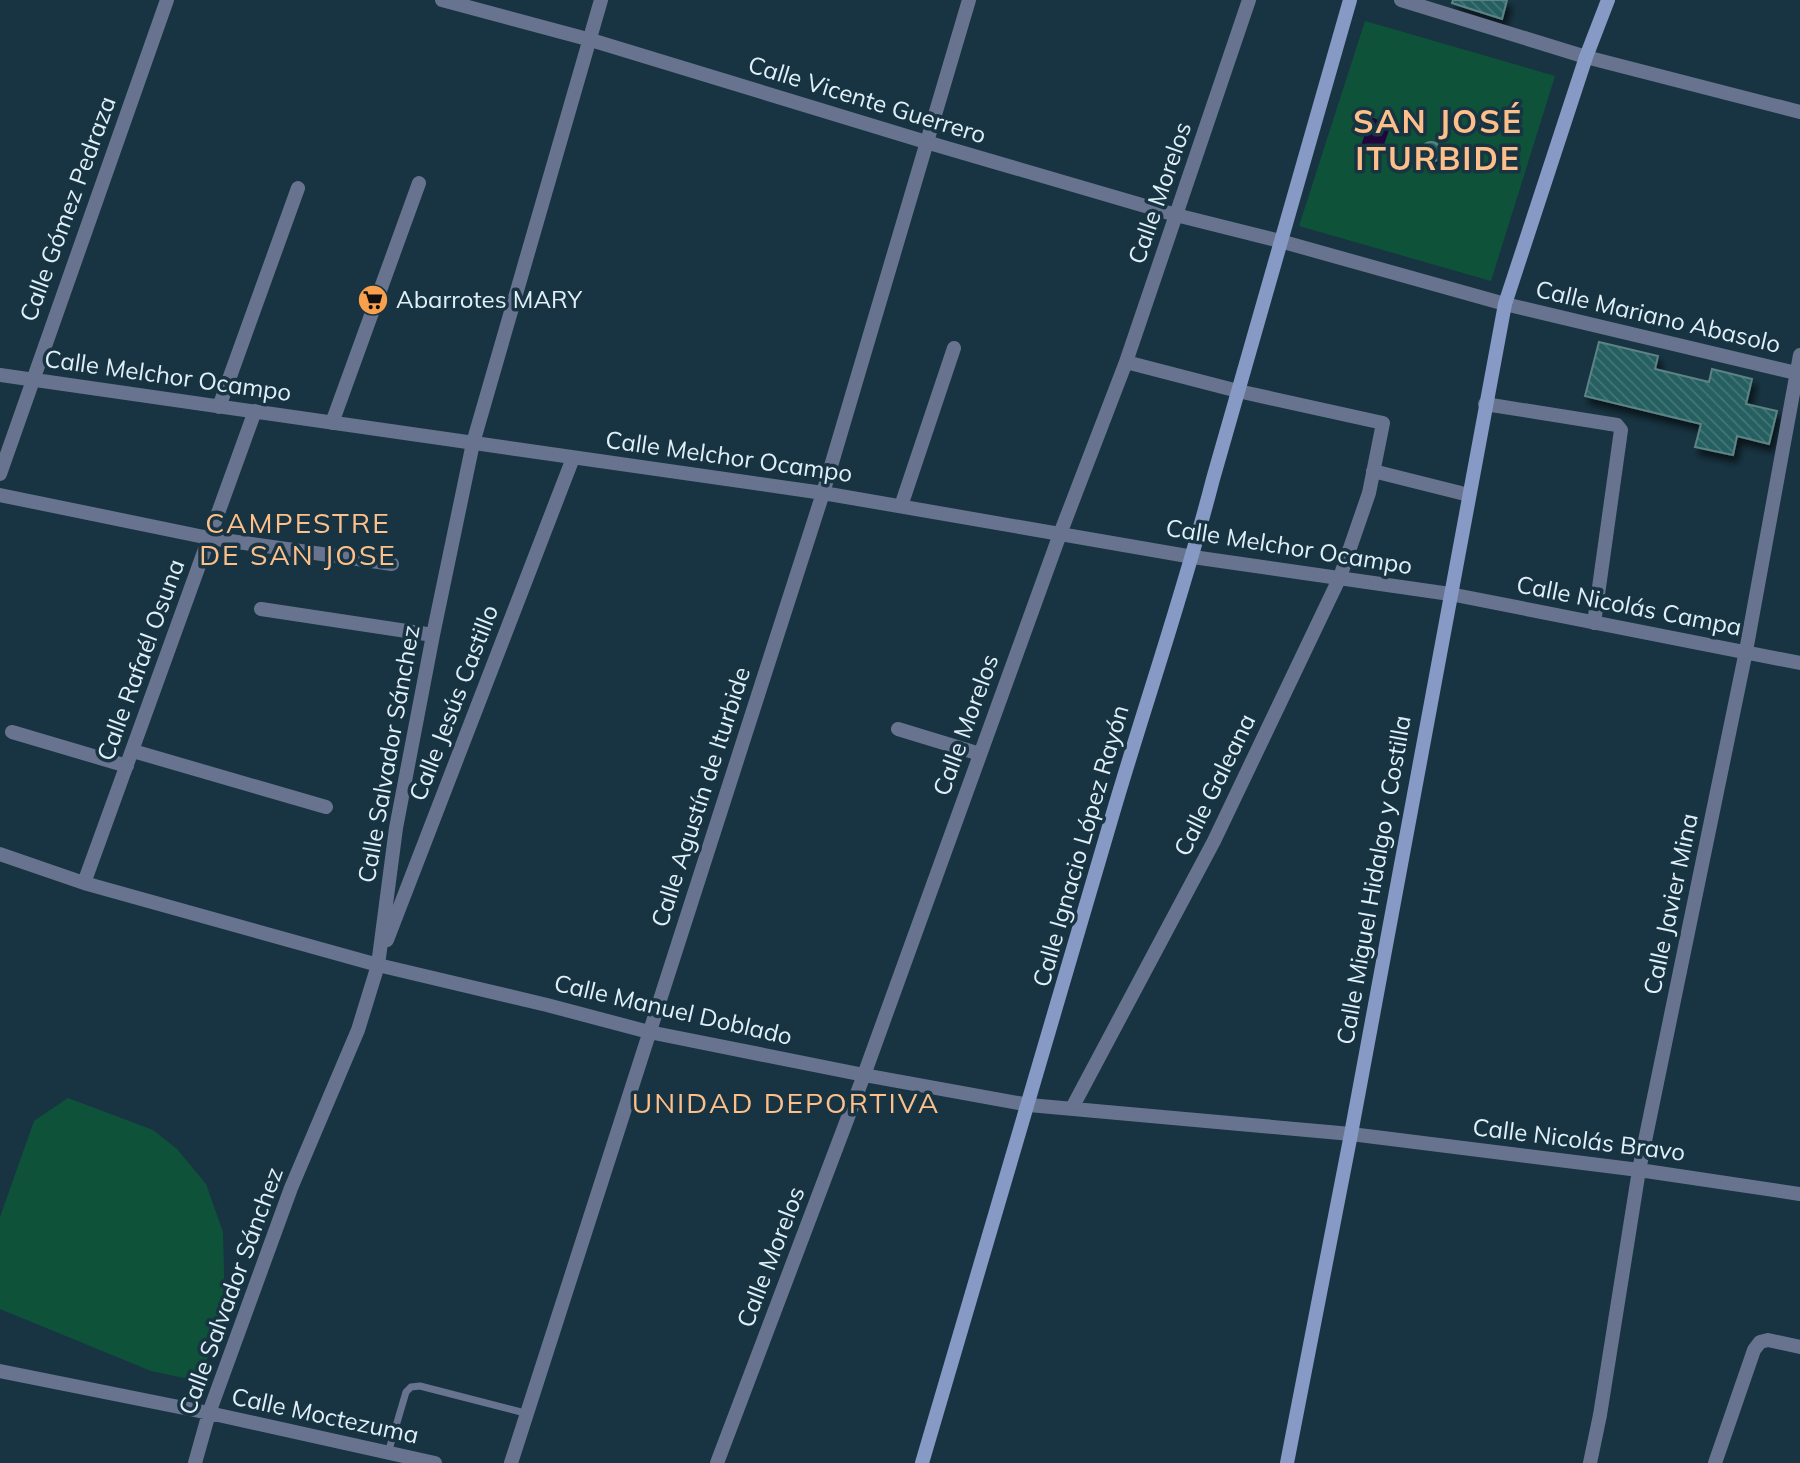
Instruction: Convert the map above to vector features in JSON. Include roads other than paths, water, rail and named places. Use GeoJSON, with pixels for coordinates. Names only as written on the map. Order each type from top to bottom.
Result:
{"type":"FeatureCollection","features":[{"type":"Feature","properties":{"kind":"street","name":"Calle Gómez Pedraza"},"geometry":{"type":"LineString","coordinates":[[0,474],[167,0]]}},
{"type":"Feature","properties":{"kind":"street","name":"Calle Vicente Guerrero"},"geometry":{"type":"LineString","coordinates":[[442,0],[591,40],[1176,215],[1280,241]]}},
{"type":"Feature","properties":{"kind":"street","name":"Calle Salvador Sánchez"},"geometry":{"type":"LineString","coordinates":[[195,1463],[209,1413],[291,1188],[358,1030],[378,965],[396,828],[474,443],[601,0]]}},
{"type":"Feature","properties":{"kind":"street","name":"Calle Agustín de Iturbide"},"geometry":{"type":"LineString","coordinates":[[511,1463],[822,493],[969,0]]}},
{"type":"Feature","properties":{"kind":"street","name":"Calle Morelos"},"geometry":{"type":"LineString","coordinates":[[717,1463],[864,1075],[1060,534],[1126,362],[1249,0]]}},
{"type":"Feature","properties":{"kind":"street","name":"Calle Ignacio López Rayón"},"geometry":{"type":"LineString","coordinates":[[922,1463],[1114,811],[1193,557],[1350,0]]}},
{"type":"Feature","properties":{"kind":"street"},"geometry":{"type":"LineString","coordinates":[[1401,0],[1586,57],[1800,112]]}},
{"type":"Feature","properties":{"kind":"street","name":"Calle Miguel Hidalgo y Costilla"},"geometry":{"type":"LineString","coordinates":[[1287,1463],[1505,304],[1586,57],[1608,0]]}},
{"type":"Feature","properties":{"kind":"street"},"geometry":{"type":"LineString","coordinates":[[332,423],[419,183]]}},
{"type":"Feature","properties":{"kind":"street"},"geometry":{"type":"LineString","coordinates":[[219,407],[298,188]]}},
{"type":"Feature","properties":{"kind":"street","name":"Calle Mariano Abasolo"},"geometry":{"type":"LineString","coordinates":[[1280,241],[1505,304],[1798,374]]}},
{"type":"Feature","properties":{"kind":"street"},"geometry":{"type":"LineString","coordinates":[[901,506],[954,348]]}},
{"type":"Feature","properties":{"kind":"street","name":"Calle Javier Mina"},"geometry":{"type":"LineString","coordinates":[[1590,1463],[1639,1170],[1746,652],[1800,355]]}},
{"type":"Feature","properties":{"kind":"street"},"geometry":{"type":"LineString","coordinates":[[1126,362],[1238,391]]}},
{"type":"Feature","properties":{"kind":"street","name":"Calle Melchor Ocampo"},"geometry":{"type":"LineString","coordinates":[[0,375],[822,493],[1193,557],[1450,594]]}},
{"type":"Feature","properties":{"kind":"street","name":"Calle Galeana"},"geometry":{"type":"LineString","coordinates":[[1072,1108],[1214,841],[1340,577],[1368,493],[1383,423],[1238,391]]}},
{"type":"Feature","properties":{"kind":"street"},"geometry":{"type":"LineString","coordinates":[[1485,404],[1618,425],[1621,430],[1594,623]]}},
{"type":"Feature","properties":{"kind":"street","name":"Calle Rafaél Osuna"},"geometry":{"type":"LineString","coordinates":[[84,883],[255,411]]}},
{"type":"Feature","properties":{"kind":"street","name":"Calle Jesús Castillo"},"geometry":{"type":"LineString","coordinates":[[378,965],[573,458]]}},
{"type":"Feature","properties":{"kind":"street"},"geometry":{"type":"LineString","coordinates":[[1373,471],[1469,495]]}},
{"type":"Feature","properties":{"kind":"street"},"geometry":{"type":"LineString","coordinates":[[0,495],[209,538],[392,564]]}},
{"type":"Feature","properties":{"kind":"street","name":"Calle Nicolás Campa"},"geometry":{"type":"LineString","coordinates":[[1450,594],[1800,663]]}},
{"type":"Feature","properties":{"kind":"street"},"geometry":{"type":"LineString","coordinates":[[261,609],[433,635]]}},
{"type":"Feature","properties":{"kind":"street"},"geometry":{"type":"LineString","coordinates":[[898,729],[980,754]]}},
{"type":"Feature","properties":{"kind":"street"},"geometry":{"type":"LineString","coordinates":[[12,732],[127,766]]}},
{"type":"Feature","properties":{"kind":"street"},"geometry":{"type":"LineString","coordinates":[[132,751],[326,807]]}},
{"type":"Feature","properties":{"kind":"street","name":"Calle Manuel Doblado"},"geometry":{"type":"LineString","coordinates":[[0,855],[84,883],[378,965],[649,1032],[1029,1105],[1351,1134]]}},
{"type":"Feature","properties":{"kind":"street","name":"Calle Nicolás Bravo"},"geometry":{"type":"LineString","coordinates":[[1351,1134],[1639,1170],[1800,1194]]}},
{"type":"Feature","properties":{"kind":"street"},"geometry":{"type":"LineString","coordinates":[[1715,1463],[1754,1350],[1760,1342],[1768,1340],[1800,1347]]}},
{"type":"Feature","properties":{"kind":"street","name":"Calle Moctezuma"},"geometry":{"type":"LineString","coordinates":[[0,1371],[209,1413],[435,1463]]}},
{"type":"Feature","properties":{"kind":"lane"},"geometry":{"type":"LineString","coordinates":[[388,1453],[406,1392],[411,1387],[420,1386],[525,1413]]}},
{"type":"Feature","properties":{"kind":"place","name":"Abarrotes MARY"},"geometry":{"type":"Point","coordinates":[373,300]}},
{"type":"Feature","properties":{"kind":"district","name":"SAN JOSÉ ITURBIDE"},"geometry":{"type":"Point","coordinates":[1438,140]}},
{"type":"Feature","properties":{"kind":"district","name":"CAMPESTRE DE SAN JOSE"},"geometry":{"type":"Point","coordinates":[298,539]}},
{"type":"Feature","properties":{"kind":"district","name":"UNIDAD DEPORTIVA"},"geometry":{"type":"Point","coordinates":[786,1103]}}]}
